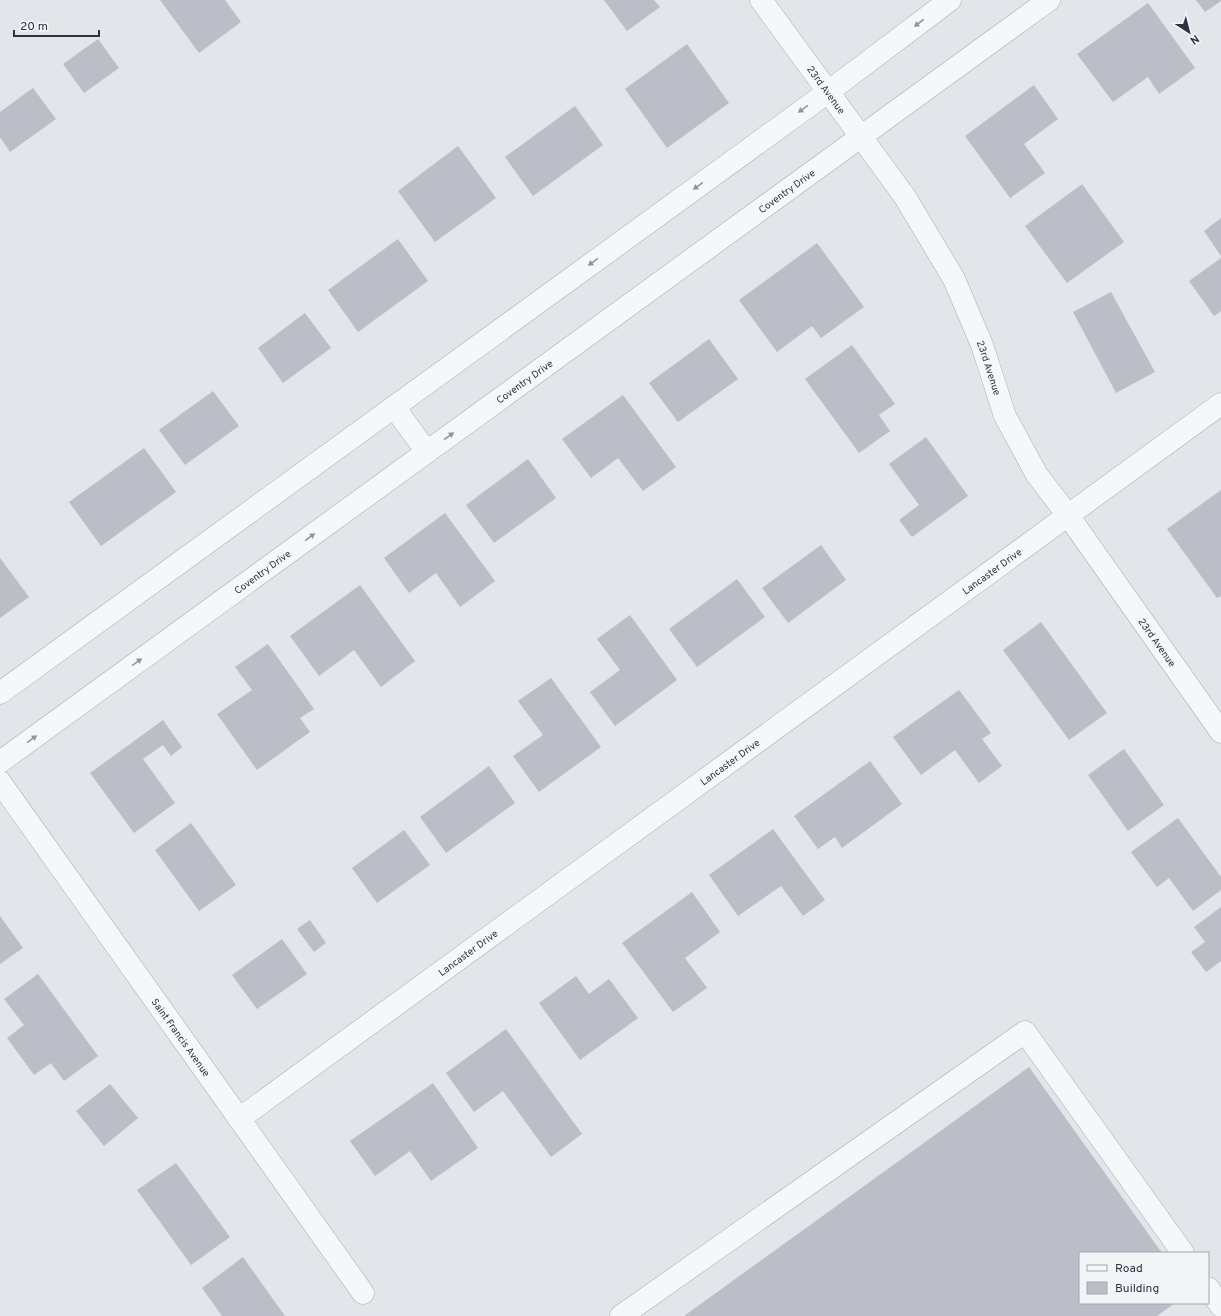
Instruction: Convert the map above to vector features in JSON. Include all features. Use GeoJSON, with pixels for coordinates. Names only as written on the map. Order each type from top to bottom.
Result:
{"type":"FeatureCollection","features":[{"type":"Feature","properties":{"kind":"street","name":"23rd Avenue"},"geometry":{"type":"LineString","coordinates":[[761,0],[905,197],[954,279],[982,345],[1005,416],[1037,475],[1068,514],[1221,732]]}},
{"type":"Feature","properties":{"kind":"street"},"geometry":{"type":"LineString","coordinates":[[0,693],[828,92],[950,0]]}},
{"type":"Feature","properties":{"kind":"street","name":"Coventry Drive"},"geometry":{"type":"LineString","coordinates":[[0,762],[1049,0]]}},
{"type":"Feature","properties":{"kind":"street","name":"Lancaster Drive"},"geometry":{"type":"LineString","coordinates":[[239,1119],[1221,404]]}},
{"type":"Feature","properties":{"kind":"street"},"geometry":{"type":"LineString","coordinates":[[394,407],[427,452]]}},
{"type":"Feature","properties":{"kind":"street","name":"Saint Francis Avenue"},"geometry":{"type":"LineString","coordinates":[[0,782],[363,1293]]}},
{"type":"Feature","properties":{"kind":"street"},"geometry":{"type":"LineString","coordinates":[[621,1316],[1025,1032],[1182,1252]]}},
{"type":"Feature","properties":{"kind":"street"},"geometry":{"type":"LineString","coordinates":[[1209,1289],[1221,1306]]}},
{"type":"Feature","properties":{"kind":"building"},"geometry":{"type":"Polygon","coordinates":[[[160,0],[225,0],[241,22],[199,53],[160,0]]]}},
{"type":"Feature","properties":{"kind":"building"},"geometry":{"type":"Polygon","coordinates":[[[604,0],[654,0],[660,7],[627,31],[604,0]]]}},
{"type":"Feature","properties":{"kind":"building"},"geometry":{"type":"Polygon","coordinates":[[[1196,0],[1221,0],[1221,1],[1205,12],[1196,0]]]}},
{"type":"Feature","properties":{"kind":"building"},"geometry":{"type":"Polygon","coordinates":[[[1148,3],[1195,68],[1159,94],[1148,77],[1113,102],[1077,54],[1148,3]]]}},
{"type":"Feature","properties":{"kind":"building"},"geometry":{"type":"Polygon","coordinates":[[[98,39],[119,68],[84,93],[63,64],[98,39]]]}},
{"type":"Feature","properties":{"kind":"building"},"geometry":{"type":"Polygon","coordinates":[[[687,44],[729,103],[667,148],[625,89],[687,44]]]}},
{"type":"Feature","properties":{"kind":"building"},"geometry":{"type":"Polygon","coordinates":[[[1034,85],[1058,119],[1024,144],[1045,173],[1010,198],[965,136],[1034,85]]]}},
{"type":"Feature","properties":{"kind":"building"},"geometry":{"type":"Polygon","coordinates":[[[33,88],[56,119],[10,152],[0,137],[0,112],[33,88]]]}},
{"type":"Feature","properties":{"kind":"building"},"geometry":{"type":"Polygon","coordinates":[[[575,106],[603,145],[533,196],[505,157],[575,106]]]}},
{"type":"Feature","properties":{"kind":"building"},"geometry":{"type":"Polygon","coordinates":[[[458,146],[496,198],[435,242],[398,191],[458,146]]]}},
{"type":"Feature","properties":{"kind":"building"},"geometry":{"type":"Polygon","coordinates":[[[1082,184],[1124,242],[1067,283],[1025,226],[1082,184]]]}},
{"type":"Feature","properties":{"kind":"building"},"geometry":{"type":"Polygon","coordinates":[[[1221,218],[1221,256],[1204,231],[1221,218]]]}},
{"type":"Feature","properties":{"kind":"building"},"geometry":{"type":"Polygon","coordinates":[[[398,239],[428,281],[358,332],[328,290],[398,239]]]}},
{"type":"Feature","properties":{"kind":"building"},"geometry":{"type":"Polygon","coordinates":[[[817,243],[864,307],[821,338],[812,326],[777,352],[739,300],[817,243]]]}},
{"type":"Feature","properties":{"kind":"building"},"geometry":{"type":"Polygon","coordinates":[[[1221,258],[1221,311],[1214,316],[1189,281],[1221,258]]]}},
{"type":"Feature","properties":{"kind":"building"},"geometry":{"type":"Polygon","coordinates":[[[1111,292],[1155,372],[1116,393],[1073,312],[1111,292]]]}},
{"type":"Feature","properties":{"kind":"building"},"geometry":{"type":"Polygon","coordinates":[[[305,313],[331,348],[283,383],[258,348],[305,313]]]}},
{"type":"Feature","properties":{"kind":"building"},"geometry":{"type":"Polygon","coordinates":[[[709,339],[738,379],[678,422],[649,383],[709,339]]]}},
{"type":"Feature","properties":{"kind":"building"},"geometry":{"type":"Polygon","coordinates":[[[852,345],[895,404],[879,415],[890,431],[859,453],[805,379],[852,345]]]}},
{"type":"Feature","properties":{"kind":"building"},"geometry":{"type":"Polygon","coordinates":[[[213,391],[239,426],[185,465],[159,430],[213,391]]]}},
{"type":"Feature","properties":{"kind":"building"},"geometry":{"type":"Polygon","coordinates":[[[623,395],[676,467],[643,491],[618,458],[591,478],[562,439],[623,395]]]}},
{"type":"Feature","properties":{"kind":"building"},"geometry":{"type":"Polygon","coordinates":[[[926,437],[968,496],[912,537],[899,520],[919,505],[889,464],[926,437]]]}},
{"type":"Feature","properties":{"kind":"building"},"geometry":{"type":"Polygon","coordinates":[[[144,448],[176,492],[101,546],[69,502],[144,448]]]}},
{"type":"Feature","properties":{"kind":"building"},"geometry":{"type":"Polygon","coordinates":[[[528,459],[556,498],[494,543],[466,505],[528,459]]]}},
{"type":"Feature","properties":{"kind":"building"},"geometry":{"type":"Polygon","coordinates":[[[1221,490],[1221,596],[1217,598],[1167,529],[1221,490]]]}},
{"type":"Feature","properties":{"kind":"building"},"geometry":{"type":"Polygon","coordinates":[[[445,513],[495,581],[460,607],[436,573],[409,593],[384,558],[445,513]]]}},
{"type":"Feature","properties":{"kind":"building"},"geometry":{"type":"Polygon","coordinates":[[[821,545],[846,580],[788,623],[762,588],[821,545]]]}},
{"type":"Feature","properties":{"kind":"building"},"geometry":{"type":"Polygon","coordinates":[[[0,558],[29,597],[0,618],[0,558]]]}},
{"type":"Feature","properties":{"kind":"building"},"geometry":{"type":"Polygon","coordinates":[[[737,579],[765,617],[697,667],[669,629],[737,579]]]}},
{"type":"Feature","properties":{"kind":"building"},"geometry":{"type":"Polygon","coordinates":[[[360,585],[415,661],[381,687],[354,650],[319,676],[290,636],[360,585]]]}},
{"type":"Feature","properties":{"kind":"building"},"geometry":{"type":"Polygon","coordinates":[[[630,615],[677,680],[615,726],[590,692],[620,670],[597,639],[630,615]]]}},
{"type":"Feature","properties":{"kind":"building"},"geometry":{"type":"Polygon","coordinates":[[[1041,622],[1107,713],[1069,740],[1003,650],[1041,622]]]}},
{"type":"Feature","properties":{"kind":"building"},"geometry":{"type":"Polygon","coordinates":[[[268,644],[314,709],[300,718],[310,732],[257,770],[217,714],[252,690],[235,667],[268,644]]]}},
{"type":"Feature","properties":{"kind":"building"},"geometry":{"type":"Polygon","coordinates":[[[551,678],[601,747],[539,792],[513,756],[543,735],[518,701],[551,678]]]}},
{"type":"Feature","properties":{"kind":"building"},"geometry":{"type":"Polygon","coordinates":[[[959,690],[991,733],[982,739],[1002,766],[979,783],[955,750],[921,775],[893,737],[959,690]]]}},
{"type":"Feature","properties":{"kind":"building"},"geometry":{"type":"Polygon","coordinates":[[[163,720],[182,747],[171,756],[163,745],[143,759],[175,803],[134,833],[90,773],[163,720]]]}},
{"type":"Feature","properties":{"kind":"building"},"geometry":{"type":"Polygon","coordinates":[[[1124,749],[1164,805],[1128,831],[1088,775],[1124,749]]]}},
{"type":"Feature","properties":{"kind":"building"},"geometry":{"type":"Polygon","coordinates":[[[870,761],[902,804],[842,848],[835,837],[818,849],[794,816],[870,761]]]}},
{"type":"Feature","properties":{"kind":"building"},"geometry":{"type":"Polygon","coordinates":[[[489,766],[515,803],[446,853],[420,817],[489,766]]]}},
{"type":"Feature","properties":{"kind":"building"},"geometry":{"type":"Polygon","coordinates":[[[1178,818],[1221,877],[1221,890],[1193,911],[1169,878],[1157,887],[1131,852],[1178,818]]]}},
{"type":"Feature","properties":{"kind":"building"},"geometry":{"type":"Polygon","coordinates":[[[191,823],[236,885],[199,911],[155,850],[191,823]]]}},
{"type":"Feature","properties":{"kind":"building"},"geometry":{"type":"Polygon","coordinates":[[[773,829],[825,900],[803,916],[781,886],[738,916],[709,875],[773,829]]]}},
{"type":"Feature","properties":{"kind":"building"},"geometry":{"type":"Polygon","coordinates":[[[404,830],[430,865],[377,903],[352,868],[404,830]]]}},
{"type":"Feature","properties":{"kind":"building"},"geometry":{"type":"Polygon","coordinates":[[[692,892],[720,932],[685,958],[707,988],[673,1012],[622,943],[692,892]]]}},
{"type":"Feature","properties":{"kind":"building"},"geometry":{"type":"Polygon","coordinates":[[[1221,907],[1221,961],[1206,972],[1191,952],[1205,942],[1194,927],[1221,907]]]}},
{"type":"Feature","properties":{"kind":"building"},"geometry":{"type":"Polygon","coordinates":[[[0,916],[23,948],[0,964],[0,916]]]}},
{"type":"Feature","properties":{"kind":"building"},"geometry":{"type":"Polygon","coordinates":[[[310,920],[326,943],[314,952],[297,929],[310,920]]]}},
{"type":"Feature","properties":{"kind":"building"},"geometry":{"type":"Polygon","coordinates":[[[282,939],[307,974],[257,1009],[232,975],[282,939]]]}},
{"type":"Feature","properties":{"kind":"building"},"geometry":{"type":"Polygon","coordinates":[[[38,974],[98,1056],[64,1081],[51,1063],[34,1075],[7,1038],[24,1025],[4,999],[38,974]]]}},
{"type":"Feature","properties":{"kind":"building"},"geometry":{"type":"Polygon","coordinates":[[[576,976],[589,994],[609,979],[638,1018],[580,1060],[539,1003],[576,976]]]}},
{"type":"Feature","properties":{"kind":"building"},"geometry":{"type":"Polygon","coordinates":[[[506,1029],[582,1134],[551,1157],[503,1091],[474,1112],[446,1073],[506,1029]]]}},
{"type":"Feature","properties":{"kind":"building"},"geometry":{"type":"Polygon","coordinates":[[[1029,1067],[1161,1252],[1079,1252],[1079,1304],[1174,1304],[1157,1316],[684,1316],[1029,1067]]]}},
{"type":"Feature","properties":{"kind":"building"},"geometry":{"type":"Polygon","coordinates":[[[433,1083],[478,1148],[431,1181],[410,1151],[375,1176],[350,1141],[433,1083]]]}},
{"type":"Feature","properties":{"kind":"building"},"geometry":{"type":"Polygon","coordinates":[[[110,1084],[138,1118],[104,1146],[76,1111],[110,1084]]]}},
{"type":"Feature","properties":{"kind":"building"},"geometry":{"type":"Polygon","coordinates":[[[176,1163],[230,1237],[191,1265],[137,1190],[176,1163]]]}},
{"type":"Feature","properties":{"kind":"building"},"geometry":{"type":"Polygon","coordinates":[[[243,1257],[285,1316],[222,1316],[202,1288],[243,1257]]]}}]}
